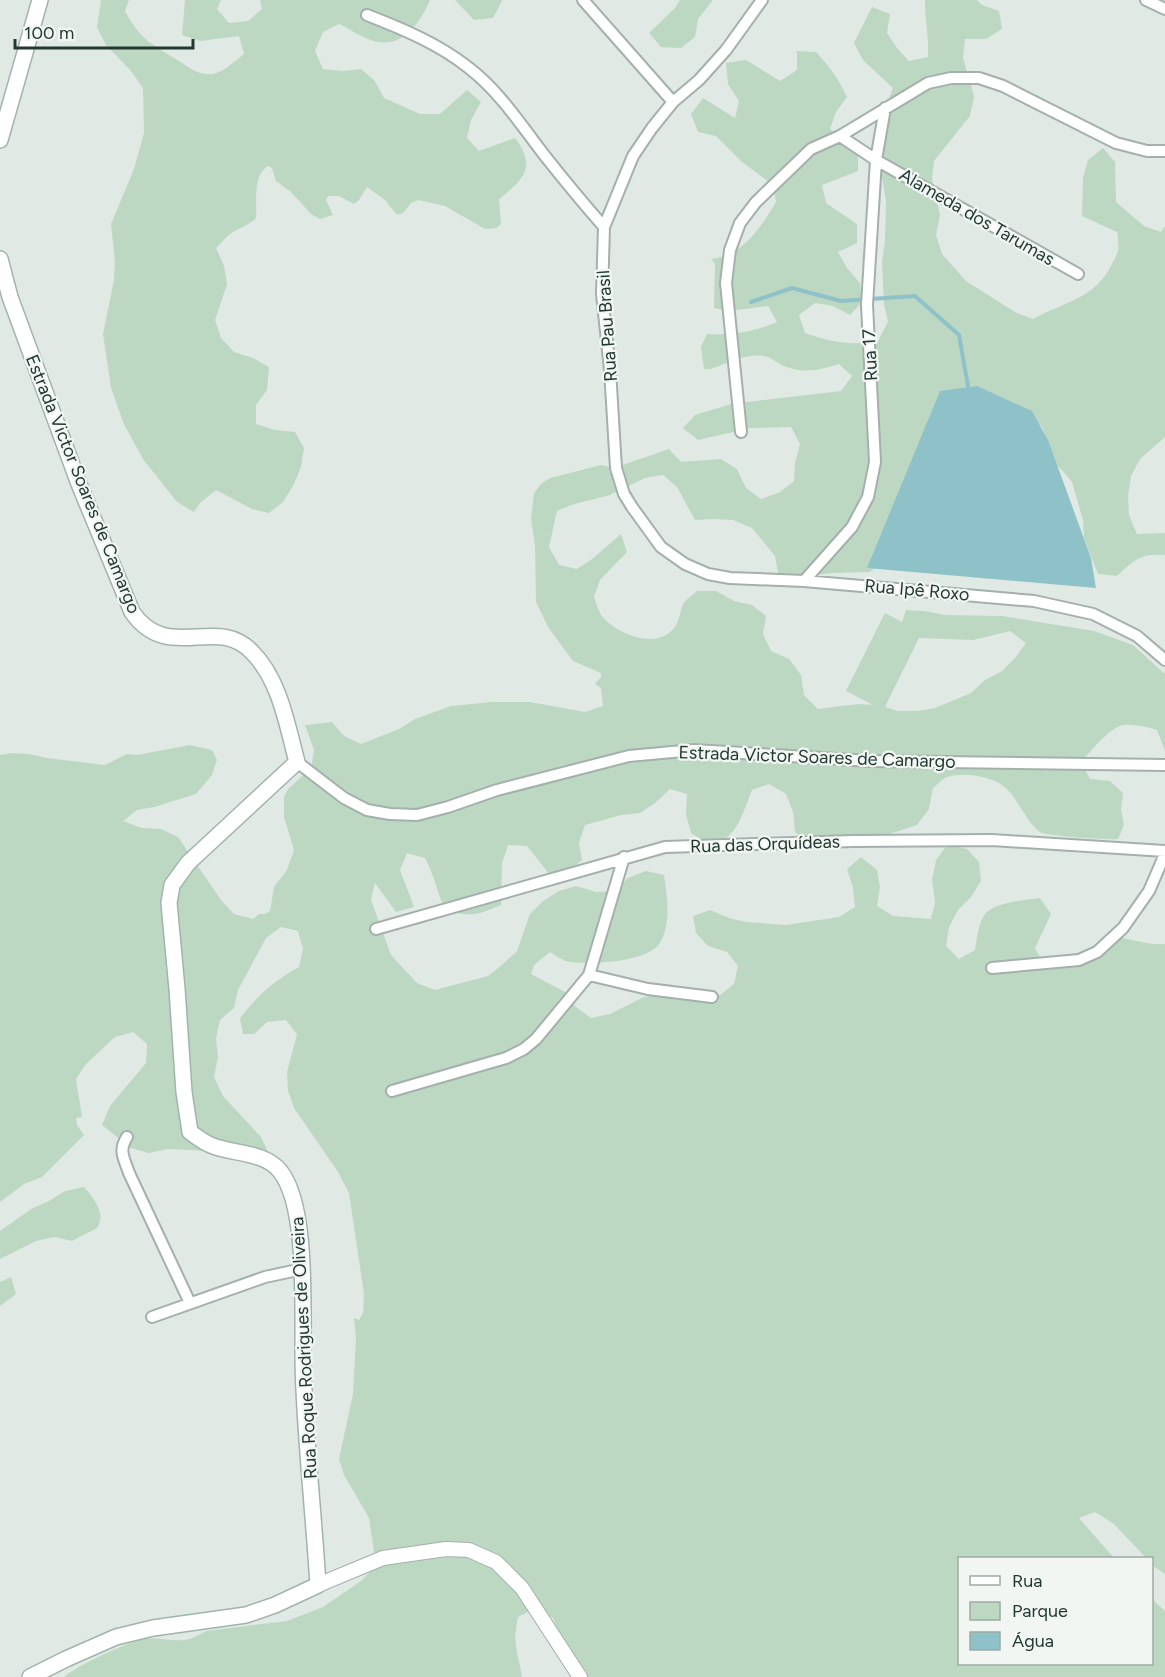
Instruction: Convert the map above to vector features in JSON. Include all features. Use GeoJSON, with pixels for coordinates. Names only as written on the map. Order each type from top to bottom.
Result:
{"type":"FeatureCollection","features":[{"type":"Feature","properties":{"kind":"main road"},"geometry":{"type":"LineString","coordinates":[[0,140],[40,0]]}},
{"type":"Feature","properties":{"kind":"main road","name":"Estrada Victor Soares de Camargo"},"geometry":{"type":"LineString","coordinates":[[0,259],[10,297],[63,441],[132,612],[147,630],[160,636],[178,638],[213,636],[243,643],[264,665],[279,697],[297,762]]}},
{"type":"Feature","properties":{"kind":"main road","name":"Rua Roque Rodrigues de Oliveira"},"geometry":{"type":"LineString","coordinates":[[297,762],[188,863],[172,885],[169,903],[184,1092],[190,1132],[212,1146],[268,1160],[281,1172],[295,1199],[302,1269],[303,1389],[318,1585]]}},
{"type":"Feature","properties":{"kind":"main road"},"geometry":{"type":"LineString","coordinates":[[30,1677],[116,1637],[153,1628],[246,1615],[275,1605],[318,1585]]}},
{"type":"Feature","properties":{"kind":"street","name":"Rua Pau Brasil"},"geometry":{"type":"LineString","coordinates":[[661,547],[624,494],[616,468],[610,370],[602,294],[604,227],[633,156],[652,128],[673,102],[699,80],[726,50],[762,0]]}},
{"type":"Feature","properties":{"kind":"street"},"geometry":{"type":"LineString","coordinates":[[1146,0],[1165,9]]}},
{"type":"Feature","properties":{"kind":"street"},"geometry":{"type":"LineString","coordinates":[[589,2],[673,102]]}},
{"type":"Feature","properties":{"kind":"street"},"geometry":{"type":"LineString","coordinates":[[367,15],[406,30],[449,54],[470,69],[501,98],[567,185],[604,227]]}},
{"type":"Feature","properties":{"kind":"street"},"geometry":{"type":"LineString","coordinates":[[741,432],[726,283],[730,250],[740,224],[756,202],[811,149],[840,136],[928,82],[951,78],[979,78],[1004,86],[1116,144],[1148,151],[1165,151]]}},
{"type":"Feature","properties":{"kind":"street","name":"Rua 17"},"geometry":{"type":"LineString","coordinates":[[804,581],[852,527],[868,497],[875,462],[867,305],[876,160],[885,108]]}},
{"type":"Feature","properties":{"kind":"street","name":"Alameda dos Tarumas"},"geometry":{"type":"LineString","coordinates":[[840,136],[876,160],[1078,274]]}},
{"type":"Feature","properties":{"kind":"street","name":"Rua Ipê Roxo"},"geometry":{"type":"LineString","coordinates":[[661,547],[685,564],[708,574],[729,578],[804,581],[1034,601],[1093,614],[1137,636],[1165,660]]}},
{"type":"Feature","properties":{"kind":"street","name":"Estrada Victor Soares de Camargo"},"geometry":{"type":"LineString","coordinates":[[297,762],[344,798],[367,810],[417,815],[497,790],[629,756],[694,750],[870,761],[1165,765]]}},
{"type":"Feature","properties":{"kind":"street","name":"Rua das Orquídeas"},"geometry":{"type":"LineString","coordinates":[[376,929],[665,847],[853,841],[992,840],[1165,852]]}},
{"type":"Feature","properties":{"kind":"street"},"geometry":{"type":"LineString","coordinates":[[992,968],[1079,960],[1097,952],[1123,928],[1149,891],[1165,852]]}},
{"type":"Feature","properties":{"kind":"street"},"geometry":{"type":"LineString","coordinates":[[392,1091],[506,1058],[524,1049],[536,1039],[589,975],[624,857]]}},
{"type":"Feature","properties":{"kind":"street"},"geometry":{"type":"LineString","coordinates":[[589,975],[648,989],[712,997]]}},
{"type":"Feature","properties":{"kind":"street"},"geometry":{"type":"LineString","coordinates":[[127,1137],[122,1145],[122,1152],[129,1173],[190,1303]]}},
{"type":"Feature","properties":{"kind":"street"},"geometry":{"type":"LineString","coordinates":[[152,1317],[265,1277],[302,1269]]}},
{"type":"Feature","properties":{"kind":"street"},"geometry":{"type":"LineString","coordinates":[[318,1585],[383,1558],[446,1549],[469,1551],[496,1563],[522,1588],[580,1677]]}},
{"type":"Feature","properties":{"kind":"green space"},"geometry":{"type":"Polygon","coordinates":[[[101,0],[129,0],[125,11],[142,36],[191,69],[199,73],[213,74],[230,66],[244,54],[239,36],[200,41],[182,35],[185,0],[221,0],[217,9],[229,23],[248,21],[262,9],[260,0],[430,0],[416,25],[402,38],[394,41],[370,40],[339,24],[323,32],[315,51],[323,69],[343,71],[361,69],[375,81],[384,98],[420,114],[440,114],[467,90],[481,102],[471,120],[467,138],[479,151],[515,138],[525,157],[525,172],[521,179],[499,199],[501,224],[496,228],[485,229],[445,206],[418,200],[411,203],[403,213],[397,215],[385,200],[367,187],[354,204],[339,196],[328,196],[326,200],[333,215],[320,219],[311,214],[291,192],[276,181],[272,168],[268,166],[263,170],[258,182],[256,218],[230,234],[216,248],[224,266],[227,284],[215,320],[221,338],[234,352],[253,358],[269,367],[267,390],[256,405],[256,424],[275,430],[295,432],[304,448],[301,467],[294,484],[283,502],[269,513],[252,509],[216,490],[200,503],[194,512],[177,502],[143,459],[124,424],[111,388],[103,334],[114,280],[115,262],[111,224],[134,169],[144,133],[143,88],[131,71],[106,45],[97,27],[101,0]]]}},
{"type":"Feature","properties":{"kind":"green space"},"geometry":{"type":"Polygon","coordinates":[[[455,0],[502,1],[493,18],[474,20],[455,0]]]}},
{"type":"Feature","properties":{"kind":"green space"},"geometry":{"type":"Polygon","coordinates":[[[680,0],[713,0],[698,19],[695,37],[681,48],[661,47],[649,33],[675,8],[680,0]]]}},
{"type":"Feature","properties":{"kind":"green space"},"geometry":{"type":"Polygon","coordinates":[[[925,0],[977,0],[982,5],[999,11],[1002,29],[986,39],[965,39],[963,58],[974,96],[970,116],[934,161],[932,179],[940,215],[936,235],[942,254],[966,281],[1015,312],[1033,319],[1078,298],[1097,285],[1118,253],[1117,232],[1082,216],[1083,178],[1088,160],[1103,148],[1115,162],[1116,202],[1144,226],[1161,232],[1165,226],[1165,437],[1140,459],[1131,476],[1128,495],[1129,515],[1137,534],[1165,533],[1165,555],[1150,555],[1138,559],[1117,576],[1098,574],[1084,538],[1083,520],[1072,482],[1060,468],[1044,458],[1045,435],[1032,416],[870,572],[796,577],[778,573],[775,556],[752,528],[733,520],[695,520],[677,487],[663,475],[645,478],[610,495],[557,511],[549,547],[559,565],[577,569],[621,534],[627,552],[600,580],[594,597],[601,615],[607,621],[633,636],[652,639],[669,633],[677,623],[683,604],[697,591],[716,591],[734,601],[752,605],[766,616],[763,634],[771,651],[789,659],[801,675],[804,695],[818,709],[858,704],[873,705],[846,691],[885,613],[902,622],[906,610],[945,615],[1002,616],[1094,631],[1133,645],[1165,674],[1165,751],[1157,730],[1124,725],[1107,735],[1081,762],[1090,779],[1110,781],[1123,793],[1121,809],[1124,825],[1118,839],[1040,832],[1002,785],[983,777],[961,775],[947,777],[933,788],[929,809],[917,825],[880,837],[805,846],[795,831],[793,812],[786,794],[769,784],[752,790],[738,825],[726,838],[718,842],[708,842],[691,833],[686,814],[687,794],[670,789],[640,813],[621,815],[585,825],[579,843],[582,860],[567,872],[550,875],[527,846],[508,845],[502,863],[501,905],[486,911],[461,914],[445,909],[425,858],[407,853],[400,870],[414,907],[396,912],[375,883],[371,900],[391,955],[417,983],[435,990],[488,976],[502,965],[517,951],[530,914],[543,901],[559,891],[576,886],[596,892],[615,891],[628,878],[646,871],[664,875],[667,901],[666,926],[660,943],[654,949],[643,955],[602,963],[566,961],[550,952],[534,965],[531,974],[565,992],[576,1007],[591,1018],[610,1014],[644,997],[662,994],[701,997],[720,995],[734,984],[738,966],[727,952],[708,946],[696,933],[693,916],[710,910],[746,922],[786,925],[839,917],[855,907],[853,888],[847,869],[861,857],[877,870],[880,887],[877,906],[893,916],[931,919],[935,902],[932,880],[936,860],[948,844],[967,849],[979,862],[981,881],[971,897],[958,910],[949,927],[946,946],[959,959],[975,950],[981,921],[991,909],[1012,902],[1040,898],[1051,914],[1035,948],[1044,965],[1065,968],[1113,937],[1165,944],[1165,1574],[1153,1566],[1153,1557],[1145,1557],[1114,1524],[1095,1512],[1079,1518],[1113,1557],[958,1557],[958,1665],[1153,1665],[1153,1600],[1165,1611],[1165,1677],[575,1677],[553,1618],[535,1608],[518,1617],[516,1626],[517,1654],[522,1677],[64,1677],[102,1655],[144,1639],[182,1640],[206,1631],[287,1621],[323,1607],[361,1581],[374,1568],[375,1558],[369,1518],[344,1475],[339,1459],[353,1394],[356,1337],[354,1318],[359,1320],[363,1313],[364,1294],[349,1193],[338,1172],[294,1108],[288,1091],[287,1072],[297,1034],[286,1020],[267,1022],[254,1034],[243,1034],[240,1018],[267,989],[299,967],[303,949],[298,931],[281,927],[266,938],[238,990],[234,1008],[220,1020],[216,1038],[218,1057],[214,1077],[223,1096],[261,1137],[269,1154],[253,1164],[245,1158],[207,1151],[168,1149],[149,1153],[131,1148],[102,1125],[110,1106],[146,1063],[147,1044],[133,1032],[115,1037],[86,1064],[76,1079],[82,1117],[76,1118],[77,1125],[84,1135],[42,1177],[24,1184],[0,1202],[0,755],[29,754],[105,765],[127,754],[137,755],[190,745],[212,750],[217,760],[212,775],[196,794],[137,810],[123,821],[142,828],[161,829],[178,837],[221,900],[234,914],[253,919],[259,914],[270,911],[274,887],[287,870],[294,850],[284,817],[284,797],[288,789],[311,768],[314,750],[305,725],[332,722],[344,736],[361,744],[399,729],[415,719],[451,706],[492,702],[530,702],[585,712],[603,706],[601,688],[595,684],[601,677],[601,673],[573,661],[548,627],[536,602],[535,545],[531,519],[534,493],[550,478],[601,465],[614,468],[669,449],[681,462],[721,459],[737,469],[746,488],[761,499],[780,492],[794,481],[795,463],[800,444],[791,427],[751,428],[698,440],[683,428],[695,415],[731,404],[841,391],[852,376],[839,364],[818,369],[798,370],[756,355],[704,369],[701,347],[707,334],[743,332],[777,322],[768,306],[730,311],[714,308],[715,264],[711,259],[733,252],[750,239],[776,202],[773,185],[742,162],[716,136],[698,132],[691,114],[703,98],[735,118],[739,101],[728,84],[726,63],[746,60],[780,81],[797,70],[797,51],[816,52],[825,62],[847,97],[836,112],[830,129],[858,152],[858,171],[822,185],[826,203],[857,224],[857,243],[838,252],[847,268],[860,283],[862,302],[850,315],[833,306],[815,303],[799,315],[805,333],[814,336],[850,343],[878,341],[888,322],[884,303],[882,262],[886,202],[877,146],[878,127],[893,88],[863,60],[854,43],[872,7],[890,14],[887,33],[909,61],[928,57],[925,0]],[[1010,631],[973,640],[919,638],[885,707],[898,711],[935,708],[971,693],[985,680],[1002,671],[1026,643],[1010,631]]]}},
{"type":"Feature","properties":{"kind":"green space"},"geometry":{"type":"Polygon","coordinates":[[[84,1187],[100,1212],[100,1223],[97,1228],[72,1241],[55,1237],[36,1241],[0,1259],[0,1231],[31,1209],[65,1191],[84,1187]]]}},
{"type":"Feature","properties":{"kind":"green space"},"geometry":{"type":"Polygon","coordinates":[[[11,1277],[16,1294],[0,1306],[0,1282],[11,1277]]]}},
{"type":"Feature","properties":{"kind":"water"},"geometry":{"type":"Polygon","coordinates":[[[977,386],[1032,411],[1048,440],[1091,558],[1096,588],[867,568],[940,391],[977,386]]]}},
{"type":"Feature","properties":{"kind":"waterway"},"geometry":{"type":"LineString","coordinates":[[751,302],[792,288],[841,301],[915,296],[959,335],[969,392]]}}]}
